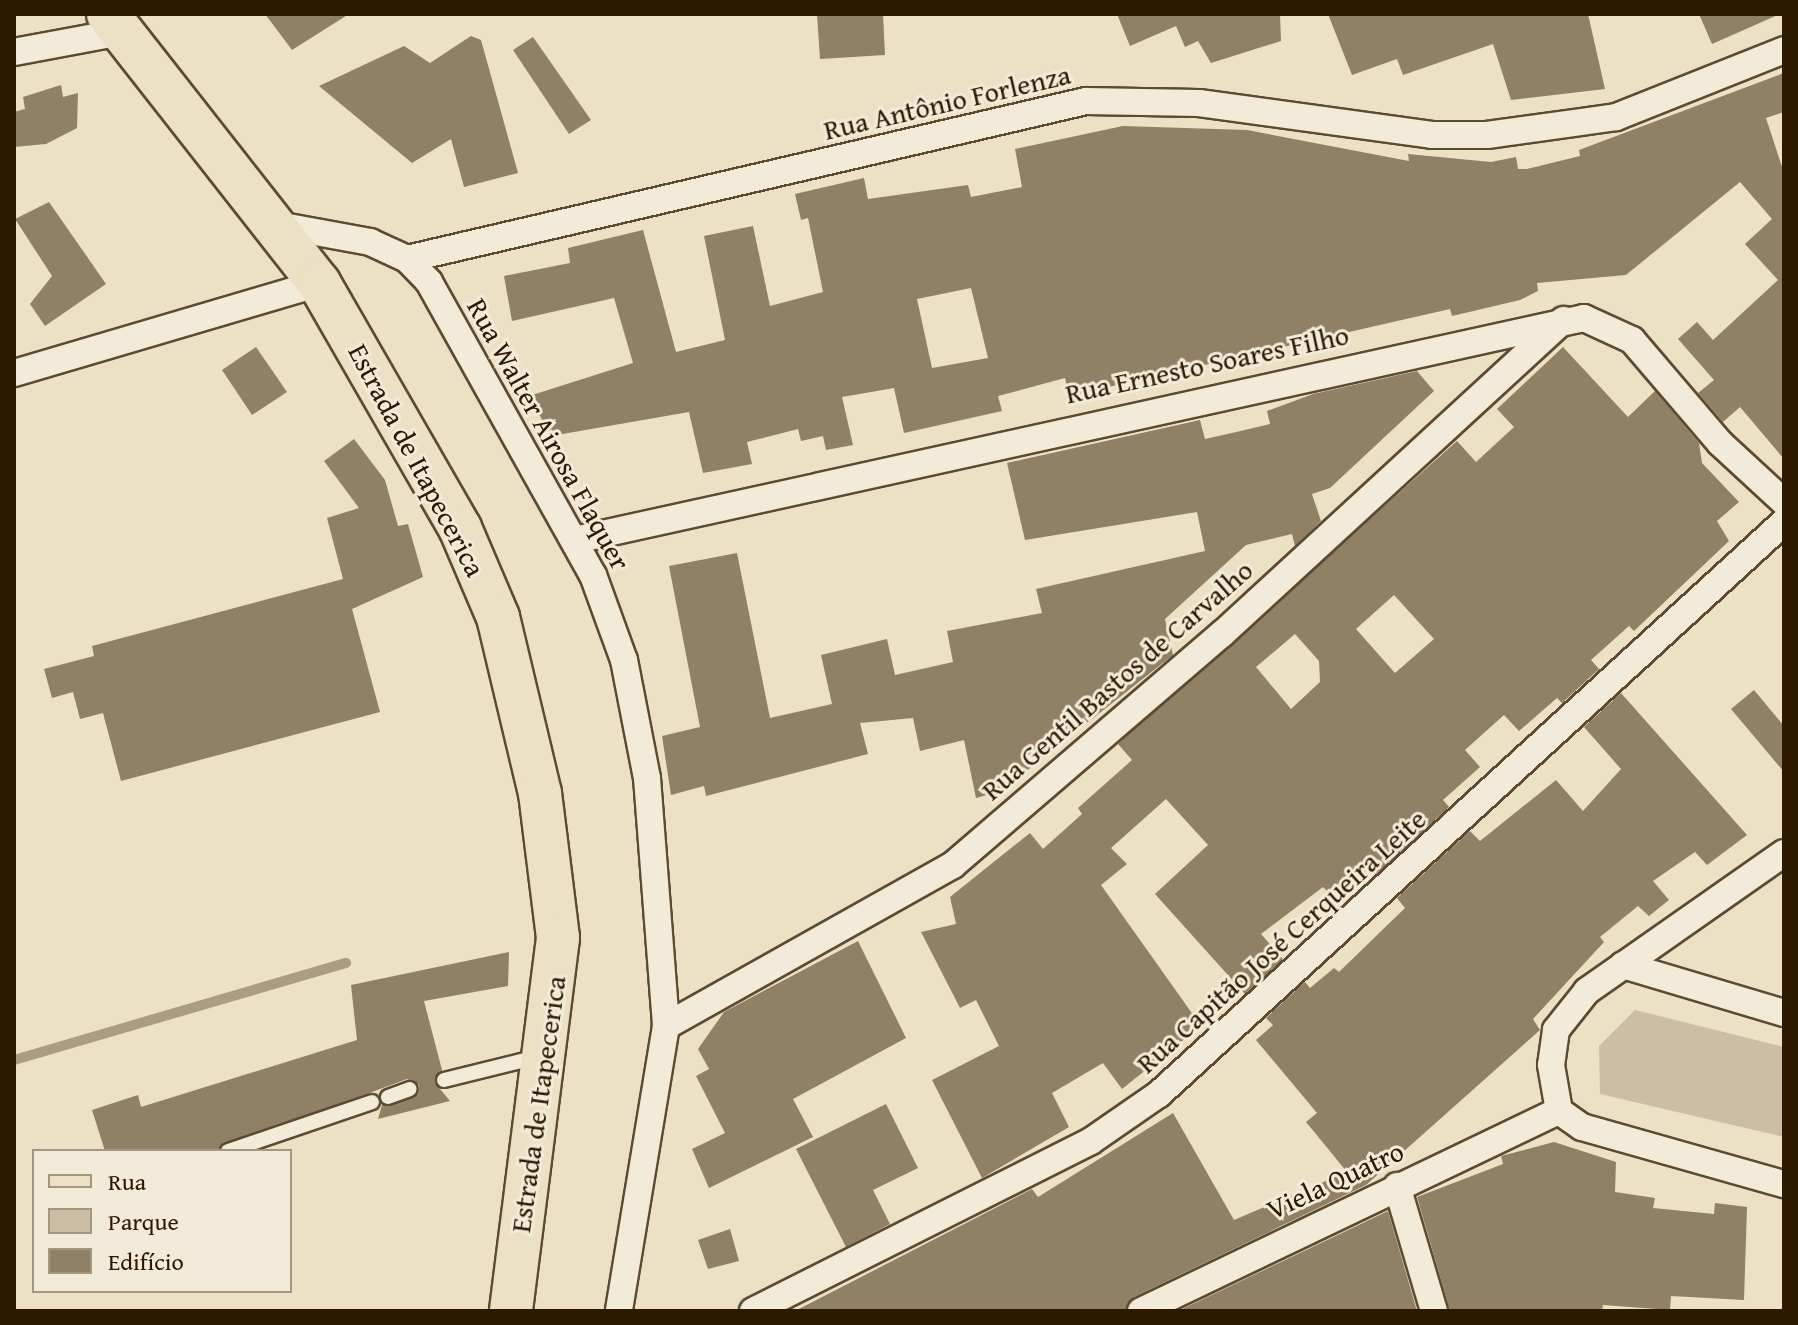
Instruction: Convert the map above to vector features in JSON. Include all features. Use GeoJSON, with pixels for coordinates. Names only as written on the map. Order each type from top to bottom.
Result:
{"type":"FeatureCollection","features":[{"type":"Feature","properties":{"kind":"main road","name":"Estrada de Itapecerica"},"geometry":{"type":"LineString","coordinates":[[115,23],[319,283],[460,528],[498,617],[532,751],[555,897],[557,975],[511,1311]]}},
{"type":"Feature","properties":{"kind":"street"},"geometry":{"type":"LineString","coordinates":[[14,52],[115,23]]}},
{"type":"Feature","properties":{"kind":"street","name":"Rua Antônio Forlenza"},"geometry":{"type":"LineString","coordinates":[[407,259],[1086,101],[1214,104],[1432,135],[1487,135],[1616,117],[1784,50]]}},
{"type":"Feature","properties":{"kind":"street","name":"Rua Walter Airosa Flaquer"},"geometry":{"type":"LineString","coordinates":[[271,224],[370,242],[407,259],[429,282],[575,540],[624,660],[647,778],[666,1026],[619,1311]]}},
{"type":"Feature","properties":{"kind":"street"},"geometry":{"type":"LineString","coordinates":[[14,373],[319,283]]}},
{"type":"Feature","properties":{"kind":"street","name":"Rua Ernesto Soares Filho"},"geometry":{"type":"LineString","coordinates":[[575,540],[1564,320],[1607,325],[1632,340],[1720,443],[1784,502]]}},
{"type":"Feature","properties":{"kind":"street","name":"Rua Gentil Bastos de Carvalho"},"geometry":{"type":"LineString","coordinates":[[666,1026],[953,865],[1222,634],[1564,320]]}},
{"type":"Feature","properties":{"kind":"street","name":"Rua Capitão José Cerqueira Leite"},"geometry":{"type":"LineString","coordinates":[[753,1311],[1091,1141],[1159,1094],[1784,522]]}},
{"type":"Feature","properties":{"kind":"street"},"geometry":{"type":"LineString","coordinates":[[1784,853],[1587,991],[1556,1030],[1551,1087],[1559,1111],[1597,1134],[1784,1184]]}},
{"type":"Feature","properties":{"kind":"street"},"geometry":{"type":"LineString","coordinates":[[1623,965],[1784,1013]]}},
{"type":"Feature","properties":{"kind":"street","name":"Viela Quatro"},"geometry":{"type":"LineString","coordinates":[[1141,1311],[1559,1111]]}},
{"type":"Feature","properties":{"kind":"street"},"geometry":{"type":"LineString","coordinates":[[1397,1186],[1434,1311]]}},
{"type":"Feature","properties":{"kind":"lane"},"geometry":{"type":"LineString","coordinates":[[444,1080],[545,1055]]}},
{"type":"Feature","properties":{"kind":"lane"},"geometry":{"type":"LineString","coordinates":[[388,1097],[410,1089]]}},
{"type":"Feature","properties":{"kind":"lane"},"geometry":{"type":"LineString","coordinates":[[234,1149],[372,1102]]}},
{"type":"Feature","properties":{"kind":"green space"},"geometry":{"type":"Polygon","coordinates":[[[1635,1010],[1784,1047],[1784,1137],[1600,1094],[1599,1046],[1635,1010]]]}},
{"type":"Feature","properties":{"kind":"building"},"geometry":{"type":"Polygon","coordinates":[[[265,14],[349,14],[292,50],[265,14]]]}},
{"type":"Feature","properties":{"kind":"building"},"geometry":{"type":"Polygon","coordinates":[[[817,14],[883,14],[885,55],[820,59],[817,14]]]}},
{"type":"Feature","properties":{"kind":"building"},"geometry":{"type":"Polygon","coordinates":[[[1117,14],[1280,14],[1281,41],[1211,63],[1198,41],[1185,47],[1176,26],[1130,46],[1117,14]]]}},
{"type":"Feature","properties":{"kind":"building"},"geometry":{"type":"Polygon","coordinates":[[[1328,14],[1588,14],[1605,89],[1511,100],[1493,44],[1403,75],[1397,59],[1352,75],[1328,14]]]}},
{"type":"Feature","properties":{"kind":"building"},"geometry":{"type":"Polygon","coordinates":[[[1699,14],[1780,14],[1712,44],[1699,14]]]}},
{"type":"Feature","properties":{"kind":"building"},"geometry":{"type":"Polygon","coordinates":[[[471,36],[481,40],[518,173],[464,187],[451,139],[412,163],[319,86],[404,46],[430,63],[471,36]]]}},
{"type":"Feature","properties":{"kind":"building"},"geometry":{"type":"Polygon","coordinates":[[[533,37],[591,120],[569,134],[513,50],[533,37]]]}},
{"type":"Feature","properties":{"kind":"building"},"geometry":{"type":"Polygon","coordinates":[[[1784,73],[1784,112],[1766,118],[1784,173],[1784,459],[1740,407],[1723,422],[1698,393],[1714,380],[1678,339],[1697,322],[1713,340],[1778,280],[1745,244],[1772,219],[1740,182],[1626,275],[1537,283],[1538,291],[1520,300],[1452,316],[1450,309],[1069,396],[1065,378],[998,396],[1002,411],[904,433],[894,388],[842,397],[853,445],[826,450],[823,436],[801,441],[798,429],[747,442],[752,464],[703,473],[689,412],[551,436],[529,396],[633,363],[614,298],[512,321],[504,276],[570,263],[568,248],[643,230],[676,352],[725,340],[704,236],[753,226],[770,306],[823,292],[808,218],[801,220],[795,194],[864,178],[868,199],[968,185],[971,197],[1022,187],[1015,149],[1123,126],[1247,130],[1409,161],[1408,154],[1491,162],[1516,157],[1518,169],[1580,156],[1579,150],[1784,73]],[[971,288],[917,299],[932,368],[988,358],[971,288]]]}},
{"type":"Feature","properties":{"kind":"building"},"geometry":{"type":"Polygon","coordinates":[[[61,85],[63,97],[78,93],[77,128],[46,144],[14,147],[14,112],[25,109],[23,97],[61,85]]]}},
{"type":"Feature","properties":{"kind":"building"},"geometry":{"type":"Polygon","coordinates":[[[49,202],[106,284],[45,326],[30,304],[52,276],[15,219],[49,202]]]}},
{"type":"Feature","properties":{"kind":"building"},"geometry":{"type":"Polygon","coordinates":[[[256,347],[287,392],[252,415],[222,370],[256,347]]]}},
{"type":"Feature","properties":{"kind":"building"},"geometry":{"type":"Polygon","coordinates":[[[1563,347],[1628,417],[1655,391],[1699,443],[1702,463],[1739,502],[1717,521],[1729,541],[1634,631],[1629,626],[1591,660],[1599,669],[1562,703],[1557,698],[1519,731],[1504,715],[1465,750],[1480,767],[1443,800],[1449,807],[1376,874],[1370,867],[1335,899],[1323,887],[1261,934],[1283,959],[1245,994],[1155,894],[1208,845],[1166,799],[1111,848],[1127,864],[1101,885],[1201,1026],[1122,1089],[1103,1063],[1052,1093],[1069,1127],[982,1178],[932,1080],[999,1046],[976,1000],[960,1008],[921,932],[956,924],[950,897],[1030,833],[1043,849],[1082,814],[1078,808],[1132,760],[1118,744],[1457,441],[1476,462],[1514,427],[1497,409],[1563,347]],[[1394,595],[1356,629],[1395,673],[1434,639],[1394,595]],[[1295,634],[1256,667],[1291,709],[1320,682],[1319,661],[1295,634]]]}},
{"type":"Feature","properties":{"kind":"building"},"geometry":{"type":"Polygon","coordinates":[[[1417,371],[1434,391],[1330,488],[1312,494],[1321,521],[1295,546],[1292,534],[1246,545],[1165,619],[1173,655],[1001,791],[976,798],[964,740],[920,751],[913,718],[860,723],[868,754],[706,796],[704,786],[671,795],[662,736],[700,727],[669,566],[737,553],[770,718],[832,704],[821,655],[887,639],[895,675],[953,662],[947,631],[1042,613],[1036,589],[1205,551],[1197,512],[1025,540],[1007,463],[1200,420],[1205,439],[1232,433],[1270,424],[1267,411],[1313,394],[1417,371]]]}},
{"type":"Feature","properties":{"kind":"building"},"geometry":{"type":"Polygon","coordinates":[[[354,439],[385,480],[398,526],[408,524],[423,577],[352,609],[380,712],[121,781],[103,713],[80,719],[73,692],[52,698],[44,669],[94,656],[92,646],[343,579],[327,518],[359,508],[324,461],[354,439]]]}},
{"type":"Feature","properties":{"kind":"building"},"geometry":{"type":"Polygon","coordinates":[[[1754,690],[1784,726],[1784,772],[1731,709],[1754,690]]]}},
{"type":"Feature","properties":{"kind":"building"},"geometry":{"type":"Polygon","coordinates":[[[1621,693],[1747,835],[1707,865],[1695,852],[1653,881],[1669,900],[1649,916],[1638,906],[1600,937],[1604,942],[1533,1019],[1540,1030],[1366,1185],[1134,1297],[1125,1311],[795,1311],[1032,1189],[1038,1197],[1173,1113],[1234,1220],[1347,1172],[1306,1122],[1317,1113],[1256,1040],[1273,1025],[1266,1018],[1305,982],[1310,988],[1334,968],[1339,972],[1405,908],[1397,898],[1470,831],[1480,841],[1556,780],[1583,811],[1621,769],[1584,727],[1621,693]]]}},
{"type":"Feature","properties":{"kind":"building"},"geometry":{"type":"Polygon","coordinates":[[[858,941],[906,1038],[793,1099],[813,1137],[709,1188],[692,1149],[725,1133],[696,1076],[709,1069],[698,1049],[724,1012],[858,941]]]}},
{"type":"Feature","properties":{"kind":"building"},"geometry":{"type":"Polygon","coordinates":[[[509,952],[508,986],[424,1001],[442,1070],[435,1083],[450,1101],[378,1119],[382,1105],[418,1095],[419,1085],[407,1079],[218,1149],[104,1149],[92,1110],[138,1095],[141,1107],[357,1040],[351,985],[509,952]]]}},
{"type":"Feature","properties":{"kind":"building"},"geometry":{"type":"Polygon","coordinates":[[[886,1104],[918,1168],[873,1190],[890,1224],[846,1247],[796,1149],[886,1104]]]}},
{"type":"Feature","properties":{"kind":"building"},"geometry":{"type":"Polygon","coordinates":[[[1554,1142],[1616,1162],[1615,1192],[1655,1198],[1653,1208],[1714,1214],[1715,1203],[1747,1207],[1744,1300],[1671,1296],[1670,1310],[1603,1305],[1602,1311],[1450,1311],[1417,1197],[1503,1164],[1501,1156],[1554,1142]]]}},
{"type":"Feature","properties":{"kind":"building"},"geometry":{"type":"Polygon","coordinates":[[[1388,1211],[1417,1311],[1178,1311],[1388,1211]]]}},
{"type":"Feature","properties":{"kind":"building"},"geometry":{"type":"Polygon","coordinates":[[[730,1229],[739,1261],[708,1269],[698,1240],[730,1229]]]}},
{"type":"Feature","properties":{"kind":"waterway"},"geometry":{"type":"LineString","coordinates":[[14,1060],[346,963]]}}]}
